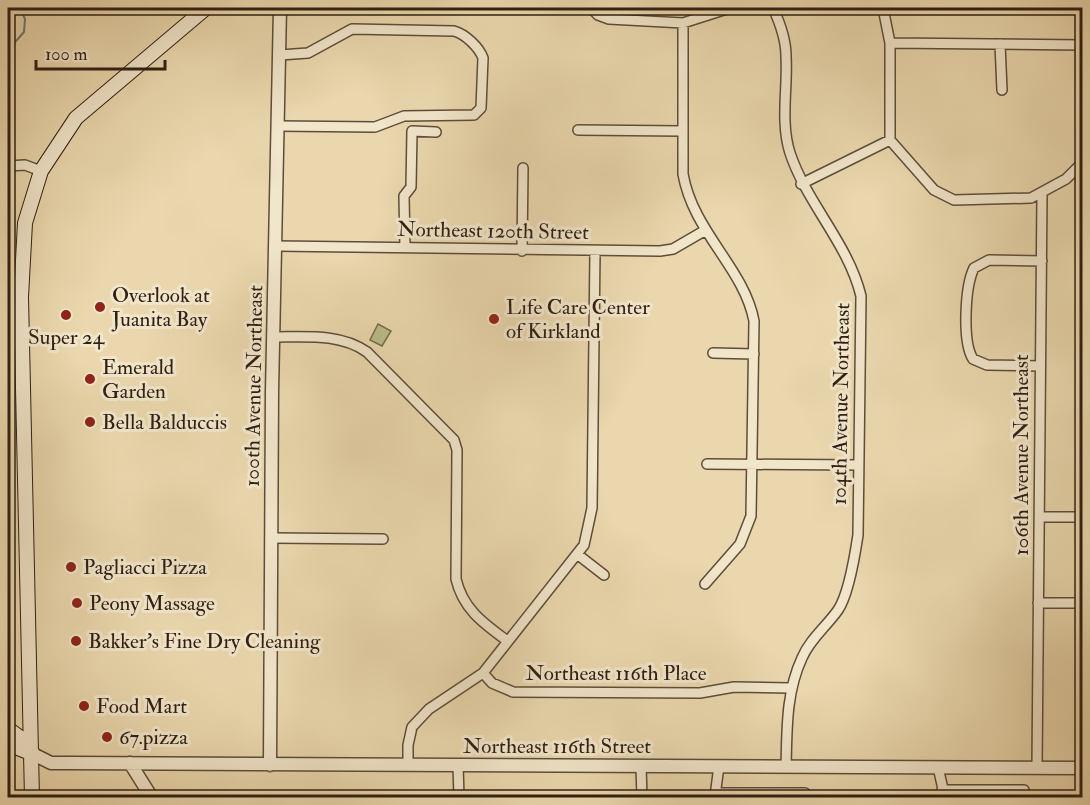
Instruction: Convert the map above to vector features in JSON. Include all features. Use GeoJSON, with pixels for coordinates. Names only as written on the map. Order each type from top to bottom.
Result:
{"type":"FeatureCollection","features":[{"type":"Feature","properties":{"kind":"main road"},"geometry":{"type":"LineString","coordinates":[[32,798],[33,754],[14,297],[24,223],[41,171],[76,118],[206,8]]}},
{"type":"Feature","properties":{"kind":"main road"},"geometry":{"type":"LineString","coordinates":[[8,729],[22,740],[33,754]]}},
{"type":"Feature","properties":{"kind":"main road"},"geometry":{"type":"LineString","coordinates":[[8,744],[33,754]]}},
{"type":"Feature","properties":{"kind":"street","name":"100th Avenue Northeast"},"geometry":{"type":"LineString","coordinates":[[270,765],[268,712],[280,8]]}},
{"type":"Feature","properties":{"kind":"street"},"geometry":{"type":"LineString","coordinates":[[592,9],[609,19],[683,23],[730,8]]}},
{"type":"Feature","properties":{"kind":"street","name":"104th Avenue Northeast"},"geometry":{"type":"LineString","coordinates":[[773,8],[781,25],[786,55],[786,131],[789,150],[801,184],[852,265],[861,296],[858,535],[855,558],[839,609],[813,638],[802,657],[790,688],[786,767]]}},
{"type":"Feature","properties":{"kind":"street"},"geometry":{"type":"LineString","coordinates":[[883,8],[890,43],[890,140],[934,190],[954,200],[1021,200],[1042,194],[1066,179],[1083,163]]}},
{"type":"Feature","properties":{"kind":"street"},"geometry":{"type":"LineString","coordinates":[[683,23],[682,131],[685,189],[704,231],[746,294],[754,321],[751,516],[747,531],[705,584]]}},
{"type":"Feature","properties":{"kind":"street"},"geometry":{"type":"LineString","coordinates":[[278,126],[375,127],[404,116],[474,115],[481,108],[483,58],[481,52],[461,33],[454,31],[352,29],[308,53],[280,55]]}},
{"type":"Feature","properties":{"kind":"street"},"geometry":{"type":"LineString","coordinates":[[890,43],[1083,45]]}},
{"type":"Feature","properties":{"kind":"street"},"geometry":{"type":"LineString","coordinates":[[1000,44],[1002,90]]}},
{"type":"Feature","properties":{"kind":"street"},"geometry":{"type":"LineString","coordinates":[[578,130],[682,131]]}},
{"type":"Feature","properties":{"kind":"street"},"geometry":{"type":"LineString","coordinates":[[405,247],[404,196],[411,187],[412,131],[436,132]]}},
{"type":"Feature","properties":{"kind":"street"},"geometry":{"type":"LineString","coordinates":[[801,184],[890,140]]}},
{"type":"Feature","properties":{"kind":"street"},"geometry":{"type":"LineString","coordinates":[[8,166],[25,165],[41,171]]}},
{"type":"Feature","properties":{"kind":"street"},"geometry":{"type":"LineString","coordinates":[[522,251],[523,168]]}},
{"type":"Feature","properties":{"kind":"street","name":"106th Avenue Northeast"},"geometry":{"type":"LineString","coordinates":[[1037,768],[1042,194]]}},
{"type":"Feature","properties":{"kind":"street","name":"Northeast 120th Street"},"geometry":{"type":"LineString","coordinates":[[276,246],[522,251],[673,249],[704,231]]}},
{"type":"Feature","properties":{"kind":"street"},"geometry":{"type":"LineString","coordinates":[[408,765],[408,745],[412,726],[429,709],[483,674],[506,640],[577,554],[588,532],[592,508],[596,251]]}},
{"type":"Feature","properties":{"kind":"street"},"geometry":{"type":"LineString","coordinates":[[1040,366],[987,365],[973,359],[967,342],[968,285],[974,268],[988,260],[1042,261]]}},
{"type":"Feature","properties":{"kind":"street"},"geometry":{"type":"LineString","coordinates":[[273,337],[340,339],[355,344],[367,352],[454,440],[457,450],[456,579],[459,591],[470,611],[506,640]]}},
{"type":"Feature","properties":{"kind":"street"},"geometry":{"type":"LineString","coordinates":[[714,353],[754,354]]}},
{"type":"Feature","properties":{"kind":"street"},"geometry":{"type":"LineString","coordinates":[[707,464],[858,465]]}},
{"type":"Feature","properties":{"kind":"street"},"geometry":{"type":"LineString","coordinates":[[1039,517],[1083,517]]}},
{"type":"Feature","properties":{"kind":"street"},"geometry":{"type":"LineString","coordinates":[[272,538],[384,539]]}},
{"type":"Feature","properties":{"kind":"street"},"geometry":{"type":"LineString","coordinates":[[577,554],[604,575]]}},
{"type":"Feature","properties":{"kind":"street"},"geometry":{"type":"LineString","coordinates":[[1038,603],[1083,603]]}},
{"type":"Feature","properties":{"kind":"street","name":"Northeast 116th Place"},"geometry":{"type":"LineString","coordinates":[[483,674],[492,683],[513,692],[700,693],[734,687],[790,688]]}},
{"type":"Feature","properties":{"kind":"street","name":"Northeast 116th Street"},"geometry":{"type":"LineString","coordinates":[[33,754],[51,763],[1083,768]]}},
{"type":"Feature","properties":{"kind":"street"},"geometry":{"type":"LineString","coordinates":[[130,763],[152,798]]}},
{"type":"Feature","properties":{"kind":"street"},"geometry":{"type":"LineString","coordinates":[[458,765],[459,798]]}},
{"type":"Feature","properties":{"kind":"street"},"geometry":{"type":"LineString","coordinates":[[641,766],[642,798]]}},
{"type":"Feature","properties":{"kind":"street"},"geometry":{"type":"LineString","coordinates":[[719,766],[715,795],[805,795]]}},
{"type":"Feature","properties":{"kind":"street"},"geometry":{"type":"LineString","coordinates":[[938,767],[944,794],[1024,790]]}},
{"type":"Feature","properties":{"kind":"green space"},"geometry":{"type":"Polygon","coordinates":[[[378,324],[391,331],[382,346],[370,340],[378,324]]]}},
{"type":"Feature","properties":{"kind":"waterway"},"geometry":{"type":"LineString","coordinates":[[8,50],[24,32],[25,19],[20,8]]}},
{"type":"Feature","properties":{"kind":"place","name":"Overlook at Juanita Bay"},"geometry":{"type":"Point","coordinates":[100,307]}},
{"type":"Feature","properties":{"kind":"place","name":"Super 24"},"geometry":{"type":"Point","coordinates":[66,315]}},
{"type":"Feature","properties":{"kind":"place","name":"Life Care Center of Kirkland"},"geometry":{"type":"Point","coordinates":[494,319]}},
{"type":"Feature","properties":{"kind":"place","name":"Emerald Garden"},"geometry":{"type":"Point","coordinates":[90,379]}},
{"type":"Feature","properties":{"kind":"place","name":"Bella Balduccis"},"geometry":{"type":"Point","coordinates":[90,422]}},
{"type":"Feature","properties":{"kind":"place","name":"Pagliacci Pizza"},"geometry":{"type":"Point","coordinates":[71,567]}},
{"type":"Feature","properties":{"kind":"place","name":"Peony Massage"},"geometry":{"type":"Point","coordinates":[77,603]}},
{"type":"Feature","properties":{"kind":"place","name":"Bakker's Fine Dry Cleaning"},"geometry":{"type":"Point","coordinates":[76,641]}},
{"type":"Feature","properties":{"kind":"place","name":"Food Mart"},"geometry":{"type":"Point","coordinates":[84,706]}},
{"type":"Feature","properties":{"kind":"place","name":"67.pizza"},"geometry":{"type":"Point","coordinates":[107,737]}}]}
